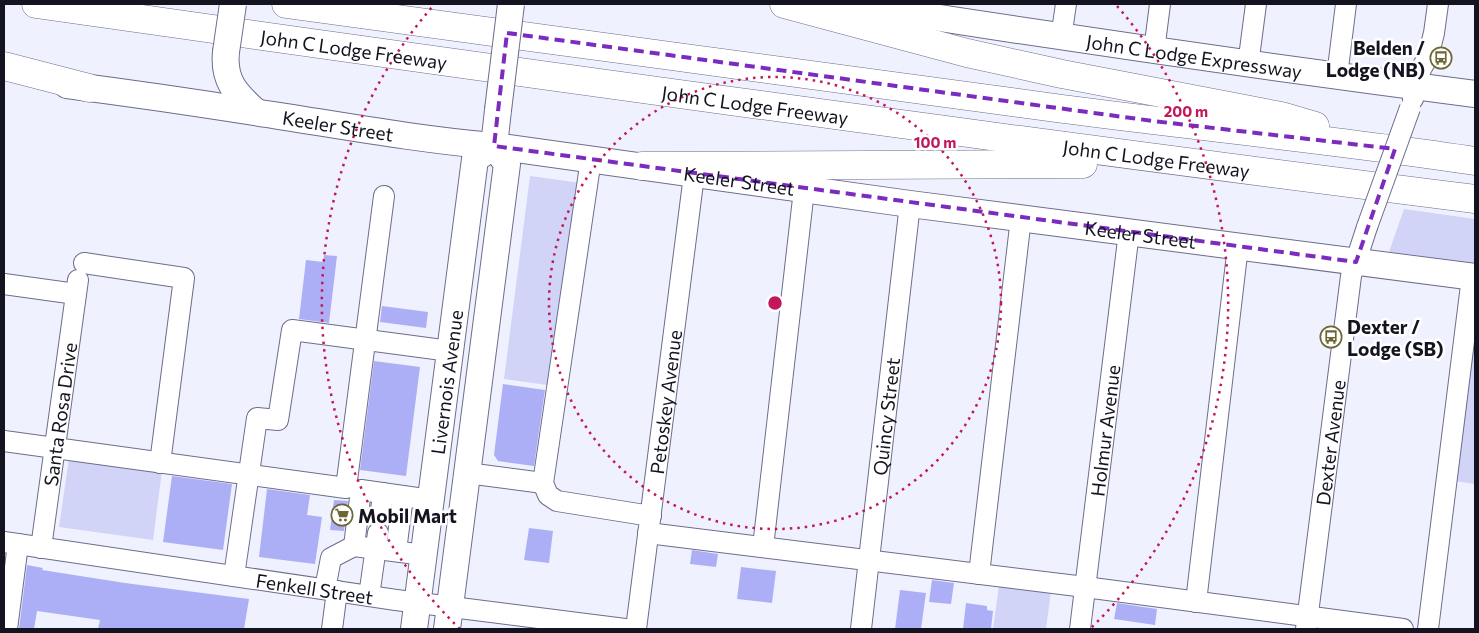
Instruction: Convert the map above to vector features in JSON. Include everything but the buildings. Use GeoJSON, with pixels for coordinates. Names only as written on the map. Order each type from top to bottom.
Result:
{"type":"FeatureCollection","features":[{"type":"Feature","properties":{"kind":"highway","name":"John C Lodge Freeway"},"geometry":{"type":"LineString","coordinates":[[36,4],[464,65],[1475,199]]}},
{"type":"Feature","properties":{"kind":"highway","name":"John C Lodge Freeway"},"geometry":{"type":"LineString","coordinates":[[286,4],[1153,121],[1373,146],[1475,161]]}},
{"type":"Feature","properties":{"kind":"highway"},"geometry":{"type":"LineString","coordinates":[[784,4],[967,53],[1062,74],[1281,116],[1373,146]]}},
{"type":"Feature","properties":{"kind":"highway"},"geometry":{"type":"LineString","coordinates":[[4,66],[89,88]]}},
{"type":"Feature","properties":{"kind":"highway"},"geometry":{"type":"LineString","coordinates":[[642,166],[1067,163],[1154,169],[1231,168]]}},
{"type":"Feature","properties":{"kind":"main road"},"geometry":{"type":"LineString","coordinates":[[233,4],[224,66],[233,88],[256,112]]}},
{"type":"Feature","properties":{"kind":"main road"},"geometry":{"type":"LineString","coordinates":[[494,146],[511,4]]}},
{"type":"Feature","properties":{"kind":"main road","name":"John C Lodge Expressway"},"geometry":{"type":"LineString","coordinates":[[850,4],[942,11],[1061,38],[1337,76],[1413,97],[1475,94]]}},
{"type":"Feature","properties":{"kind":"main road","name":"Keeler Street"},"geometry":{"type":"LineString","coordinates":[[4,77],[256,112],[347,127],[642,166],[804,190],[1474,277]]}},
{"type":"Feature","properties":{"kind":"main road","name":"Livernois Avenue"},"geometry":{"type":"LineString","coordinates":[[414,629],[475,159],[494,146],[507,164],[448,618]]}},
{"type":"Feature","properties":{"kind":"main road"},"geometry":{"type":"LineString","coordinates":[[456,306],[473,309],[476,318],[453,491],[457,548]]}},
{"type":"Feature","properties":{"kind":"street"},"geometry":{"type":"LineString","coordinates":[[1061,38],[1066,4]]}},
{"type":"Feature","properties":{"kind":"street"},"geometry":{"type":"LineString","coordinates":[[1154,51],[1160,4]]}},
{"type":"Feature","properties":{"kind":"street"},"geometry":{"type":"LineString","coordinates":[[1248,65],[1256,4]]}},
{"type":"Feature","properties":{"kind":"street"},"geometry":{"type":"LineString","coordinates":[[1337,76],[1346,4]]}},
{"type":"Feature","properties":{"kind":"street","name":"Dexter Avenue"},"geometry":{"type":"LineString","coordinates":[[1306,623],[1351,276],[1422,68],[1428,57],[1438,4]]}},
{"type":"Feature","properties":{"kind":"street"},"geometry":{"type":"LineString","coordinates":[[591,159],[543,482],[548,495],[557,501],[649,524],[763,547],[1196,602],[1306,623],[1403,629]]}},
{"type":"Feature","properties":{"kind":"street","name":"Petoskey Avenue"},"geometry":{"type":"LineString","coordinates":[[636,629],[694,175]]}},
{"type":"Feature","properties":{"kind":"street"},"geometry":{"type":"LineString","coordinates":[[763,547],[804,190]]}},
{"type":"Feature","properties":{"kind":"street"},"geometry":{"type":"LineString","coordinates":[[4,441],[346,488],[384,196]]}},
{"type":"Feature","properties":{"kind":"street","name":"Quincy Street"},"geometry":{"type":"LineString","coordinates":[[861,629],[910,204]]}},
{"type":"Feature","properties":{"kind":"street"},"geometry":{"type":"LineString","coordinates":[[980,574],[1022,218]]}},
{"type":"Feature","properties":{"kind":"street","name":"Holmur Avenue"},"geometry":{"type":"LineString","coordinates":[[1080,629],[1130,232]]}},
{"type":"Feature","properties":{"kind":"street"},"geometry":{"type":"LineString","coordinates":[[1196,602],[1238,246]]}},
{"type":"Feature","properties":{"kind":"street"},"geometry":{"type":"LineString","coordinates":[[1428,629],[1474,277]]}},
{"type":"Feature","properties":{"kind":"street"},"geometry":{"type":"LineString","coordinates":[[4,284],[80,279],[184,278],[160,462]]}},
{"type":"Feature","properties":{"kind":"street","name":"Santa Rosa Drive"},"geometry":{"type":"LineString","coordinates":[[41,548],[80,279]]}},
{"type":"Feature","properties":{"kind":"street"},"geometry":{"type":"LineString","coordinates":[[234,576],[257,418],[278,420],[292,330],[450,351]]}},
{"type":"Feature","properties":{"kind":"street"},"geometry":{"type":"LineString","coordinates":[[467,472],[543,482]]}},
{"type":"Feature","properties":{"kind":"street"},"geometry":{"type":"LineString","coordinates":[[354,546],[361,490],[389,500],[431,500]]}},
{"type":"Feature","properties":{"kind":"street"},"geometry":{"type":"LineString","coordinates":[[389,500],[396,551]]}},
{"type":"Feature","properties":{"kind":"street"},"geometry":{"type":"LineString","coordinates":[[332,629],[331,558],[354,546],[377,540],[396,551],[424,554]]}},
{"type":"Feature","properties":{"kind":"street"},"geometry":{"type":"LineString","coordinates":[[370,596],[377,540]]}},
{"type":"Feature","properties":{"kind":"street"},"geometry":{"type":"LineString","coordinates":[[6,629],[11,543]]}},
{"type":"Feature","properties":{"kind":"street","name":"Fenkell Street"},"geometry":{"type":"LineString","coordinates":[[11,543],[418,602],[448,618],[625,629]]}},
{"type":"Feature","properties":{"kind":"highlighted area"},"geometry":{"type":"Polygon","coordinates":[[[507,33],[1153,121],[1395,149],[1356,262],[494,146],[507,33]]]}},
{"type":"Feature","properties":{"kind":"shaded area"},"geometry":{"type":"Polygon","coordinates":[[[530,176],[581,183],[554,386],[504,379],[530,176]]]}},
{"type":"Feature","properties":{"kind":"shaded area"},"geometry":{"type":"Polygon","coordinates":[[[1404,209],[1475,219],[1475,263],[1389,252],[1404,209]]]}},
{"type":"Feature","properties":{"kind":"shaded area"},"geometry":{"type":"Polygon","coordinates":[[[1475,302],[1475,484],[1455,481],[1475,302]]]}},
{"type":"Feature","properties":{"kind":"shaded area"},"geometry":{"type":"Polygon","coordinates":[[[69,458],[162,471],[153,540],[59,527],[69,458]]]}},
{"type":"Feature","properties":{"kind":"shaded area"},"geometry":{"type":"Polygon","coordinates":[[[999,585],[1051,591],[1046,629],[993,629],[999,585]]]}},
{"type":"Feature","properties":{"kind":"place","name":"Belden / Lodge (NB)"},"geometry":{"type":"Point","coordinates":[1441,58]}},
{"type":"Feature","properties":{"kind":"place","name":"Dexter / Lodge (SB)"},"geometry":{"type":"Point","coordinates":[1331,337]}},
{"type":"Feature","properties":{"kind":"place","name":"Mobil Mart"},"geometry":{"type":"Point","coordinates":[342,515]}}]}
